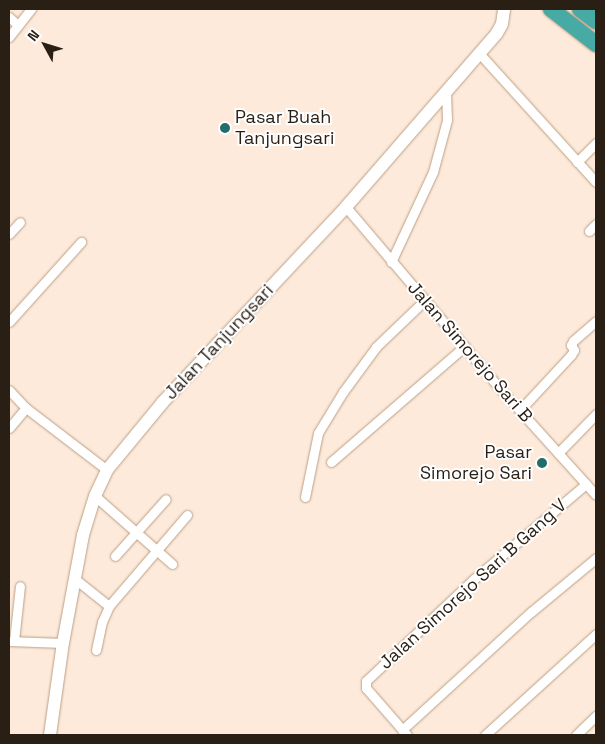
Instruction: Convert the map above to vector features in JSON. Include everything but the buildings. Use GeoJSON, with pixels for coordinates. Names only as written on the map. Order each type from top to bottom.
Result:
{"type":"FeatureCollection","features":[{"type":"Feature","properties":{"kind":"highway"},"geometry":{"type":"LineString","coordinates":[[551,9],[596,44]]}},
{"type":"Feature","properties":{"kind":"highway"},"geometry":{"type":"LineString","coordinates":[[580,9],[596,21]]}},
{"type":"Feature","properties":{"kind":"main road","name":"Jalan Tanjungsari"},"geometry":{"type":"LineString","coordinates":[[50,735],[63,642],[84,535],[95,496],[107,470],[163,402],[346,207],[497,33],[502,24],[504,9]]}},
{"type":"Feature","properties":{"kind":"street"},"geometry":{"type":"LineString","coordinates":[[9,37],[31,9]]}},
{"type":"Feature","properties":{"kind":"street"},"geometry":{"type":"LineString","coordinates":[[9,17],[18,25]]}},
{"type":"Feature","properties":{"kind":"street"},"geometry":{"type":"LineString","coordinates":[[479,53],[596,182]]}},
{"type":"Feature","properties":{"kind":"street"},"geometry":{"type":"LineString","coordinates":[[391,262],[433,172],[448,120],[446,90]]}},
{"type":"Feature","properties":{"kind":"street"},"geometry":{"type":"LineString","coordinates":[[576,162],[596,143]]}},
{"type":"Feature","properties":{"kind":"street","name":"Jalan Simorejo Sari B"},"geometry":{"type":"LineString","coordinates":[[346,207],[391,262],[596,495]]}},
{"type":"Feature","properties":{"kind":"street"},"geometry":{"type":"LineString","coordinates":[[9,234],[20,222]]}},
{"type":"Feature","properties":{"kind":"street"},"geometry":{"type":"LineString","coordinates":[[589,231],[596,224]]}},
{"type":"Feature","properties":{"kind":"street"},"geometry":{"type":"LineString","coordinates":[[9,322],[81,242]]}},
{"type":"Feature","properties":{"kind":"street"},"geometry":{"type":"LineString","coordinates":[[304,496],[318,433],[343,392],[376,347],[424,300]]}},
{"type":"Feature","properties":{"kind":"street"},"geometry":{"type":"LineString","coordinates":[[520,410],[572,355],[574,350],[571,345],[573,341],[596,321]]}},
{"type":"Feature","properties":{"kind":"street"},"geometry":{"type":"LineString","coordinates":[[330,462],[464,346]]}},
{"type":"Feature","properties":{"kind":"street"},"geometry":{"type":"LineString","coordinates":[[9,390],[26,408],[107,470]]}},
{"type":"Feature","properties":{"kind":"street"},"geometry":{"type":"LineString","coordinates":[[9,428],[26,408]]}},
{"type":"Feature","properties":{"kind":"street"},"geometry":{"type":"LineString","coordinates":[[558,453],[596,414]]}},
{"type":"Feature","properties":{"kind":"street","name":"Jalan Simorejo Sari B Gang V"},"geometry":{"type":"LineString","coordinates":[[405,733],[366,688],[365,683],[474,579],[586,484]]}},
{"type":"Feature","properties":{"kind":"street"},"geometry":{"type":"LineString","coordinates":[[95,496],[172,564]]}},
{"type":"Feature","properties":{"kind":"street"},"geometry":{"type":"LineString","coordinates":[[115,556],[166,500]]}},
{"type":"Feature","properties":{"kind":"street"},"geometry":{"type":"LineString","coordinates":[[96,650],[102,622],[109,606],[187,516]]}},
{"type":"Feature","properties":{"kind":"street"},"geometry":{"type":"LineString","coordinates":[[405,733],[531,612],[596,558]]}},
{"type":"Feature","properties":{"kind":"street"},"geometry":{"type":"LineString","coordinates":[[75,579],[109,606]]}},
{"type":"Feature","properties":{"kind":"street"},"geometry":{"type":"LineString","coordinates":[[20,586],[11,641],[63,642]]}},
{"type":"Feature","properties":{"kind":"street"},"geometry":{"type":"LineString","coordinates":[[486,735],[596,634]]}},
{"type":"Feature","properties":{"kind":"street"},"geometry":{"type":"LineString","coordinates":[[576,735],[596,716]]}},
{"type":"Feature","properties":{"kind":"place","name":"Pasar Buah Tanjungsari"},"geometry":{"type":"Point","coordinates":[225,128]}},
{"type":"Feature","properties":{"kind":"place","name":"Pasar Simorejo Sari"},"geometry":{"type":"Point","coordinates":[542,463]}}]}
